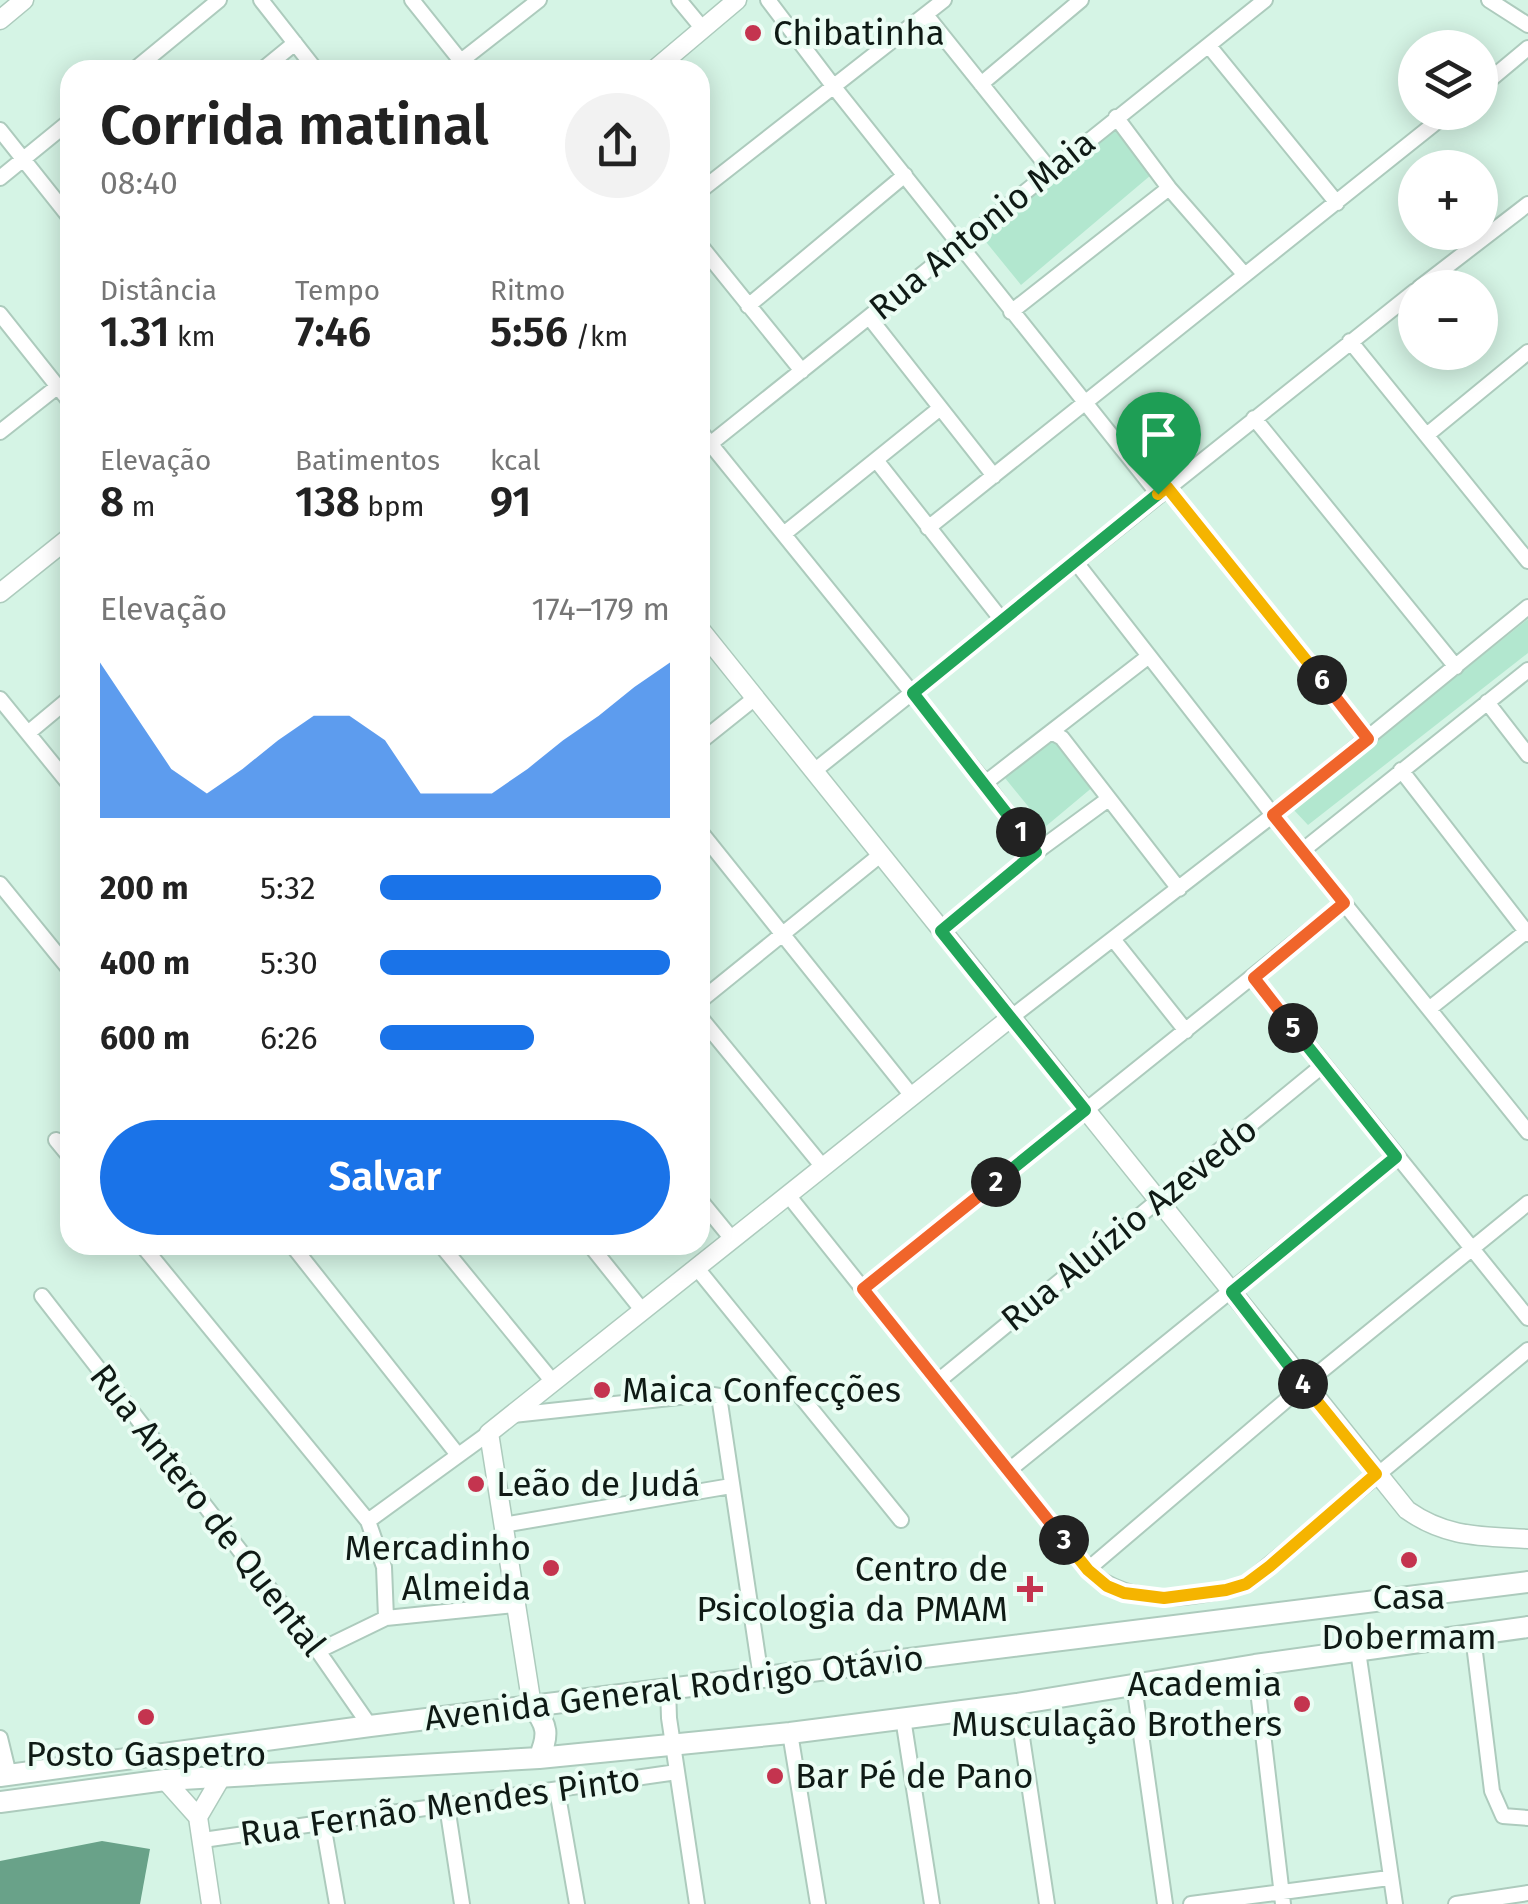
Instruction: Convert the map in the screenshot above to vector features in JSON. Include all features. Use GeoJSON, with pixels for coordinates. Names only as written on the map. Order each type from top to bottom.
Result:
{"type":"FeatureCollection","features":[{"type":"Feature","properties":{"kind":"main road","name":"Avenida General Rodrigo Otávio"},"geometry":{"type":"LineString","coordinates":[[4,1776],[668,1688],[1528,1582]]}},
{"type":"Feature","properties":{"kind":"main road","name":"Avenida General Rodrigo Otávio"},"geometry":{"type":"LineString","coordinates":[[0,1802],[165,1780],[539,1758],[790,1733],[1017,1704],[1255,1665],[1528,1628]]}},
{"type":"Feature","properties":{"kind":"main road"},"geometry":{"type":"LineString","coordinates":[[532,1706],[547,1730],[539,1758]]}},
{"type":"Feature","properties":{"kind":"street"},"geometry":{"type":"LineString","coordinates":[[0,20],[24,0]]}},
{"type":"Feature","properties":{"kind":"street"},"geometry":{"type":"LineString","coordinates":[[146,60],[219,0]]}},
{"type":"Feature","properties":{"kind":"street"},"geometry":{"type":"LineString","coordinates":[[261,0],[308,60]]}},
{"type":"Feature","properties":{"kind":"street"},"geometry":{"type":"LineString","coordinates":[[412,0],[461,60]]}},
{"type":"Feature","properties":{"kind":"street"},"geometry":{"type":"LineString","coordinates":[[471,60],[539,0]]}},
{"type":"Feature","properties":{"kind":"street"},"geometry":{"type":"LineString","coordinates":[[679,0],[703,29]]}},
{"type":"Feature","properties":{"kind":"street"},"geometry":{"type":"LineString","coordinates":[[666,60],[737,0]]}},
{"type":"Feature","properties":{"kind":"street"},"geometry":{"type":"LineString","coordinates":[[768,0],[1011,312],[1368,739]]}},
{"type":"Feature","properties":{"kind":"street"},"geometry":{"type":"LineString","coordinates":[[710,183],[944,0]]}},
{"type":"Feature","properties":{"kind":"street"},"geometry":{"type":"LineString","coordinates":[[981,84],[1081,0]]}},
{"type":"Feature","properties":{"kind":"street","name":"Rua Antonio Maia"},"geometry":{"type":"LineString","coordinates":[[710,444],[1265,0]]}},
{"type":"Feature","properties":{"kind":"street"},"geometry":{"type":"LineString","coordinates":[[1490,0],[1528,25]]}},
{"type":"Feature","properties":{"kind":"street"},"geometry":{"type":"LineString","coordinates":[[926,15],[1050,171]]}},
{"type":"Feature","properties":{"kind":"street"},"geometry":{"type":"LineString","coordinates":[[274,60],[295,43]]}},
{"type":"Feature","properties":{"kind":"street"},"geometry":{"type":"LineString","coordinates":[[1209,46],[1337,202]]}},
{"type":"Feature","properties":{"kind":"street"},"geometry":{"type":"LineString","coordinates":[[1498,73],[1528,48]]}},
{"type":"Feature","properties":{"kind":"street"},"geometry":{"type":"LineString","coordinates":[[1116,117],[1169,188],[1244,274]]}},
{"type":"Feature","properties":{"kind":"street"},"geometry":{"type":"LineString","coordinates":[[0,130],[60,205]]}},
{"type":"Feature","properties":{"kind":"street"},"geometry":{"type":"LineString","coordinates":[[0,178],[60,130]]}},
{"type":"Feature","properties":{"kind":"street"},"geometry":{"type":"LineString","coordinates":[[928,528],[1427,130]]}},
{"type":"Feature","properties":{"kind":"street"},"geometry":{"type":"LineString","coordinates":[[748,306],[905,176]]}},
{"type":"Feature","properties":{"kind":"street"},"geometry":{"type":"LineString","coordinates":[[1011,312],[1169,188]]}},
{"type":"Feature","properties":{"kind":"street"},"geometry":{"type":"LineString","coordinates":[[1442,270],[1528,204]]}},
{"type":"Feature","properties":{"kind":"street"},"geometry":{"type":"LineString","coordinates":[[710,258],[802,371]]}},
{"type":"Feature","properties":{"kind":"street"},"geometry":{"type":"LineString","coordinates":[[814,771],[1398,304]]}},
{"type":"Feature","properties":{"kind":"street"},"geometry":{"type":"LineString","coordinates":[[0,314],[60,390]]}},
{"type":"Feature","properties":{"kind":"street"},"geometry":{"type":"LineString","coordinates":[[869,317],[994,476]]}},
{"type":"Feature","properties":{"kind":"street"},"geometry":{"type":"LineString","coordinates":[[1350,341],[1528,560]]}},
{"type":"Feature","properties":{"kind":"street"},"geometry":{"type":"LineString","coordinates":[[1428,434],[1525,360]]}},
{"type":"Feature","properties":{"kind":"street"},"geometry":{"type":"LineString","coordinates":[[0,432],[57,387]]}},
{"type":"Feature","properties":{"kind":"street"},"geometry":{"type":"LineString","coordinates":[[785,533],[939,409]]}},
{"type":"Feature","properties":{"kind":"street"},"geometry":{"type":"LineString","coordinates":[[1254,418],[1456,667]]}},
{"type":"Feature","properties":{"kind":"street"},"geometry":{"type":"LineString","coordinates":[[710,453],[785,533],[1036,852]]}},
{"type":"Feature","properties":{"kind":"street"},"geometry":{"type":"LineString","coordinates":[[876,460],[1001,619]]}},
{"type":"Feature","properties":{"kind":"street"},"geometry":{"type":"LineString","coordinates":[[0,594],[60,545]]}},
{"type":"Feature","properties":{"kind":"street"},"geometry":{"type":"LineString","coordinates":[[1074,561],[1528,1132]]}},
{"type":"Feature","properties":{"kind":"street"},"geometry":{"type":"LineString","coordinates":[[368,1521],[514,1415],[1009,1019],[1273,815],[1528,608]]}},
{"type":"Feature","properties":{"kind":"street"},"geometry":{"type":"LineString","coordinates":[[710,642],[1406,1510],[1429,1526],[1456,1534],[1528,1539]]}},
{"type":"Feature","properties":{"kind":"street"},"geometry":{"type":"LineString","coordinates":[[985,783],[1149,656]]}},
{"type":"Feature","properties":{"kind":"street"},"geometry":{"type":"LineString","coordinates":[[1302,851],[1528,670]]}},
{"type":"Feature","properties":{"kind":"street"},"geometry":{"type":"LineString","coordinates":[[710,734],[754,698]]}},
{"type":"Feature","properties":{"kind":"street"},"geometry":{"type":"LineString","coordinates":[[0,699],[60,773]]}},
{"type":"Feature","properties":{"kind":"street"},"geometry":{"type":"LineString","coordinates":[[1487,702],[1528,755]]}},
{"type":"Feature","properties":{"kind":"street"},"geometry":{"type":"LineString","coordinates":[[28,733],[60,706]]}},
{"type":"Feature","properties":{"kind":"street"},"geometry":{"type":"LineString","coordinates":[[1054,733],[1062,738],[1106,800],[1179,889]]}},
{"type":"Feature","properties":{"kind":"street"},"geometry":{"type":"LineString","coordinates":[[1401,770],[1527,932],[1429,1009]]}},
{"type":"Feature","properties":{"kind":"street"},"geometry":{"type":"LineString","coordinates":[[941,931],[1106,800]]}},
{"type":"Feature","properties":{"kind":"street"},"geometry":{"type":"LineString","coordinates":[[710,843],[912,1096]]}},
{"type":"Feature","properties":{"kind":"street"},"geometry":{"type":"LineString","coordinates":[[710,993],[879,856]]}},
{"type":"Feature","properties":{"kind":"street"},"geometry":{"type":"LineString","coordinates":[[0,884],[60,958]]}},
{"type":"Feature","properties":{"kind":"street"},"geometry":{"type":"LineString","coordinates":[[863,1289],[1344,903]]}},
{"type":"Feature","properties":{"kind":"street"},"geometry":{"type":"LineString","coordinates":[[1113,938],[1186,1031]]}},
{"type":"Feature","properties":{"kind":"street"},"geometry":{"type":"LineString","coordinates":[[1254,978],[1528,1318]]}},
{"type":"Feature","properties":{"kind":"street"},"geometry":{"type":"LineString","coordinates":[[710,1029],[824,1167]]}},
{"type":"Feature","properties":{"kind":"street","name":"Rua Aluízio Azevedo"},"geometry":{"type":"LineString","coordinates":[[937,1382],[1322,1066]]}},
{"type":"Feature","properties":{"kind":"street"},"geometry":{"type":"LineString","coordinates":[[56,1140],[60,1145]]}},
{"type":"Feature","properties":{"kind":"street"},"geometry":{"type":"LineString","coordinates":[[1008,1472],[1396,1157]]}},
{"type":"Feature","properties":{"kind":"street"},"geometry":{"type":"LineString","coordinates":[[788,1195],[1088,1570],[1107,1586],[1138,1596],[1189,1596],[1246,1584],[1528,1350]]}},
{"type":"Feature","properties":{"kind":"street"},"geometry":{"type":"LineString","coordinates":[[1088,1570],[1528,1203]]}},
{"type":"Feature","properties":{"kind":"street"},"geometry":{"type":"LineString","coordinates":[[710,1212],[732,1239]]}},
{"type":"Feature","properties":{"kind":"street"},"geometry":{"type":"LineString","coordinates":[[150,1255],[368,1521],[384,1567],[386,1618]]}},
{"type":"Feature","properties":{"kind":"street"},"geometry":{"type":"LineString","coordinates":[[300,1255],[458,1455]]}},
{"type":"Feature","properties":{"kind":"street"},"geometry":{"type":"LineString","coordinates":[[449,1255],[553,1382]]}},
{"type":"Feature","properties":{"kind":"street"},"geometry":{"type":"LineString","coordinates":[[598,1255],[642,1310]]}},
{"type":"Feature","properties":{"kind":"street"},"geometry":{"type":"LineString","coordinates":[[696,1268],[900,1520]]}},
{"type":"Feature","properties":{"kind":"street","name":"Rua Antero de Quental"},"geometry":{"type":"LineString","coordinates":[[42,1296],[318,1652],[370,1726]]}},
{"type":"Feature","properties":{"kind":"street"},"geometry":{"type":"LineString","coordinates":[[514,1415],[714,1394],[721,1401],[762,1678]]}},
{"type":"Feature","properties":{"kind":"street"},"geometry":{"type":"LineString","coordinates":[[488,1433],[532,1706]]}},
{"type":"Feature","properties":{"kind":"street"},"geometry":{"type":"LineString","coordinates":[[503,1525],[731,1486]]}},
{"type":"Feature","properties":{"kind":"street"},"geometry":{"type":"LineString","coordinates":[[318,1652],[386,1618],[514,1605]]}},
{"type":"Feature","properties":{"kind":"street"},"geometry":{"type":"LineString","coordinates":[[1472,1636],[1492,1792],[1503,1816],[1528,1818]]}},
{"type":"Feature","properties":{"kind":"street"},"geometry":{"type":"LineString","coordinates":[[1358,1651],[1394,1904]]}},
{"type":"Feature","properties":{"kind":"street"},"geometry":{"type":"LineString","coordinates":[[1255,1665],[1282,1898]]}},
{"type":"Feature","properties":{"kind":"street"},"geometry":{"type":"LineString","coordinates":[[1134,1685],[1165,1904]]}},
{"type":"Feature","properties":{"kind":"street"},"geometry":{"type":"LineString","coordinates":[[668,1688],[697,1904]]}},
{"type":"Feature","properties":{"kind":"street"},"geometry":{"type":"LineString","coordinates":[[1017,1704],[1047,1904]]}},
{"type":"Feature","properties":{"kind":"street"},"geometry":{"type":"LineString","coordinates":[[904,1718],[932,1904]]}},
{"type":"Feature","properties":{"kind":"street"},"geometry":{"type":"LineString","coordinates":[[790,1733],[818,1904]]}},
{"type":"Feature","properties":{"kind":"street"},"geometry":{"type":"LineString","coordinates":[[0,1738],[4,1776]]}},
{"type":"Feature","properties":{"kind":"street","name":"Rua Fernão Mendes Pinto"},"geometry":{"type":"LineString","coordinates":[[202,1840],[678,1772]]}},
{"type":"Feature","properties":{"kind":"street"},"geometry":{"type":"LineString","coordinates":[[198,1817],[222,1776]]}},
{"type":"Feature","properties":{"kind":"street"},"geometry":{"type":"LineString","coordinates":[[165,1780],[198,1817],[212,1904]]}},
{"type":"Feature","properties":{"kind":"street"},"geometry":{"type":"LineString","coordinates":[[557,1790],[577,1904]]}},
{"type":"Feature","properties":{"kind":"street"},"geometry":{"type":"LineString","coordinates":[[448,1806],[462,1904]]}},
{"type":"Feature","properties":{"kind":"street"},"geometry":{"type":"LineString","coordinates":[[323,1824],[337,1904]]}},
{"type":"Feature","properties":{"kind":"street"},"geometry":{"type":"LineString","coordinates":[[1191,1904],[1282,1898],[1389,1878]]}},
{"type":"Feature","properties":{"kind":"street"},"geometry":{"type":"LineString","coordinates":[[1456,1904],[1508,1900],[1528,1893]]}},
{"type":"Feature","properties":{"kind":"shaded area"},"geometry":{"type":"Polygon","coordinates":[[[1113,127],[1151,175],[1021,285],[982,237],[1113,127]]]}},
{"type":"Feature","properties":{"kind":"shaded area"},"geometry":{"type":"Polygon","coordinates":[[[1528,619],[1528,653],[1308,825],[1292,808],[1528,619]]]}},
{"type":"Feature","properties":{"kind":"shaded area"},"geometry":{"type":"Polygon","coordinates":[[[1053,739],[1094,786],[1045,827],[1005,778],[1053,739]]]}},
{"type":"Feature","properties":{"kind":"shaded area"},"geometry":{"type":"Polygon","coordinates":[[[102,1841],[150,1849],[140,1904],[0,1904],[0,1861],[102,1841]]]}},
{"type":"Feature","properties":{"kind":"place","name":"Chibatinha"},"geometry":{"type":"Point","coordinates":[753,33]}},
{"type":"Feature","properties":{"kind":"place","name":"Maica Confecções"},"geometry":{"type":"Point","coordinates":[602,1390]}},
{"type":"Feature","properties":{"kind":"place","name":"Leão de Judá"},"geometry":{"type":"Point","coordinates":[476,1484]}},
{"type":"Feature","properties":{"kind":"place","name":"Casa Dobermam"},"geometry":{"type":"Point","coordinates":[1409,1560]}},
{"type":"Feature","properties":{"kind":"place","name":"Mercadinho Almeida"},"geometry":{"type":"Point","coordinates":[551,1568]}},
{"type":"Feature","properties":{"kind":"place","name":"Centro de Psicologia da PMAM"},"geometry":{"type":"Point","coordinates":[1030,1589]}},
{"type":"Feature","properties":{"kind":"place","name":"Academia Musculação Brothers"},"geometry":{"type":"Point","coordinates":[1302,1704]}},
{"type":"Feature","properties":{"kind":"place","name":"Posto Gaspetro"},"geometry":{"type":"Point","coordinates":[146,1717]}},
{"type":"Feature","properties":{"kind":"place","name":"Bar Pé de Pano"},"geometry":{"type":"Point","coordinates":[775,1776]}},
{"type":"Feature","properties":{"kind":"route"},"geometry":{"type":"LineString","coordinates":[[1167,487],[1368,739],[1273,815],[1344,903],[1254,978],[1396,1157],[1232,1292],[1376,1474],[1246,1584],[1164,1598],[1124,1593],[1107,1586],[1088,1570],[863,1289],[1085,1110],[941,931],[1036,852],[913,693],[1158,494],[1167,487]]}}]}
